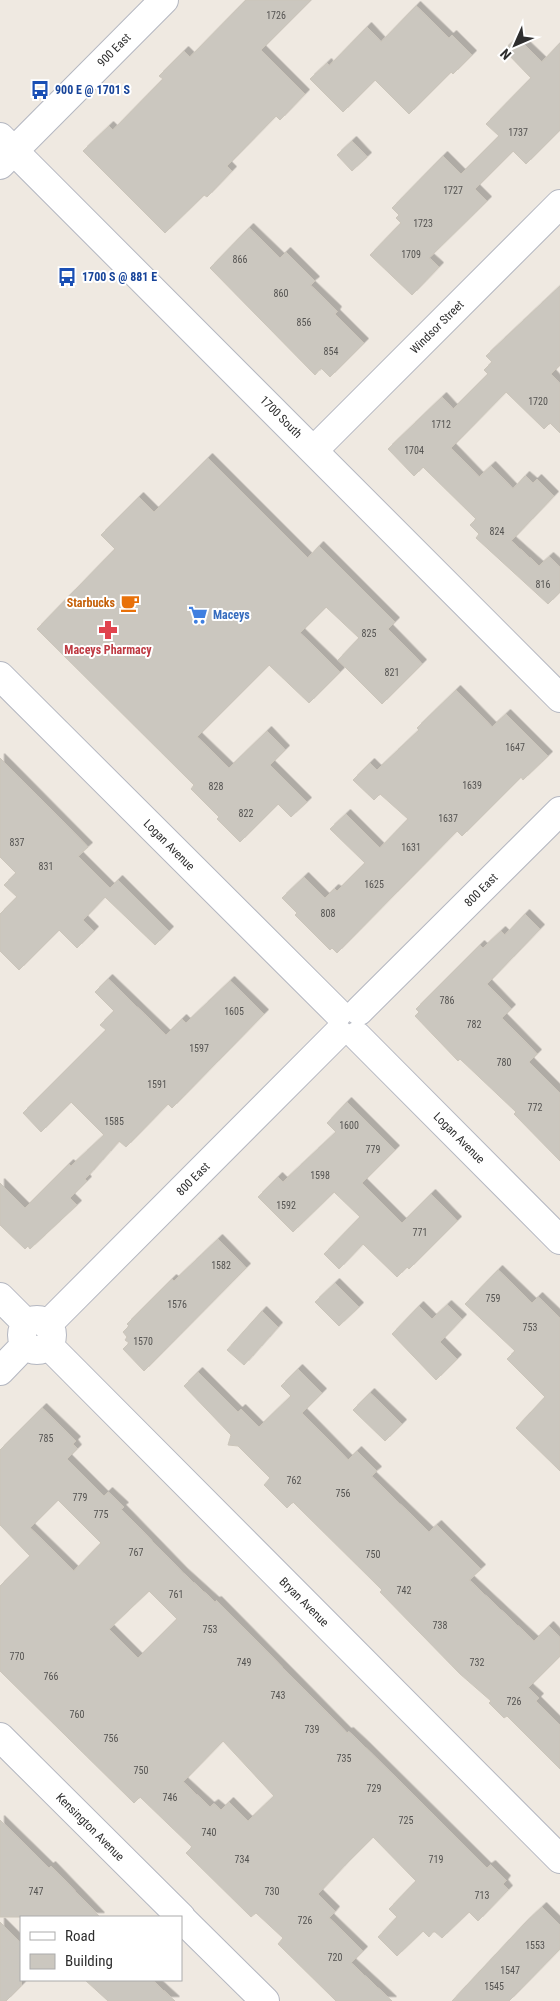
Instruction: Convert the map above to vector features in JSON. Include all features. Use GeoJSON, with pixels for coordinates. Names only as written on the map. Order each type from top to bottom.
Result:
{"type":"FeatureCollection","features":[{"type":"Feature","properties":{"kind":"street","name":"900 East"},"geometry":{"type":"LineString","coordinates":[[4,151],[164,0]]}},
{"type":"Feature","properties":{"kind":"street","name":"1700 South"},"geometry":{"type":"LineString","coordinates":[[4,151],[314,450],[560,698]]}},
{"type":"Feature","properties":{"kind":"street","name":"Windsor Street"},"geometry":{"type":"LineString","coordinates":[[314,450],[560,204]]}},
{"type":"Feature","properties":{"kind":"street","name":"Logan Avenue"},"geometry":{"type":"LineString","coordinates":[[0,676],[348,1023],[560,1240]]}},
{"type":"Feature","properties":{"kind":"street","name":"800 East"},"geometry":{"type":"LineString","coordinates":[[0,1371],[560,811]]}},
{"type":"Feature","properties":{"kind":"street","name":"Bryan Avenue"},"geometry":{"type":"LineString","coordinates":[[0,1297],[560,1859]]}},
{"type":"Feature","properties":{"kind":"street","name":"Kensington Avenue"},"geometry":{"type":"LineString","coordinates":[[0,1737],[179,1916]]}},
{"type":"Feature","properties":{"kind":"street","name":"Kensington Avenue"},"geometry":{"type":"LineString","coordinates":[[182,1919],[265,2001]]}},
{"type":"Feature","properties":{"kind":"building"},"geometry":{"type":"Polygon","coordinates":[[[246,0],[311,0],[261,50],[305,94],[280,120],[276,116],[227,166],[232,171],[207,197],[204,195],[165,233],[83,151],[109,126],[113,130],[163,79],[159,76],[184,51],[190,57],[246,0]]]}},
{"type":"Feature","properties":{"kind":"building"},"geometry":{"type":"Polygon","coordinates":[[[416,6],[449,38],[452,35],[472,55],[453,74],[451,72],[409,114],[375,80],[343,112],[310,79],[327,63],[329,66],[367,27],[381,42],[416,6]]]}},
{"type":"Feature","properties":{"kind":"building"},"geometry":{"type":"Polygon","coordinates":[[[517,38],[542,62],[560,43],[560,130],[526,164],[513,151],[475,189],[487,201],[429,258],[439,267],[412,295],[370,255],[401,223],[396,218],[399,215],[392,208],[443,156],[461,174],[499,136],[486,124],[531,78],[504,50],[517,38]]]}},
{"type":"Feature","properties":{"kind":"building"},"geometry":{"type":"Polygon","coordinates":[[[352,141],[367,157],[352,171],[337,155],[352,141]]]}},
{"type":"Feature","properties":{"kind":"building"},"geometry":{"type":"Polygon","coordinates":[[[249,228],[280,258],[286,252],[315,281],[310,285],[337,311],[335,314],[364,343],[330,377],[321,368],[315,375],[210,268],[249,228]]]}},
{"type":"Feature","properties":{"kind":"building"},"geometry":{"type":"Polygon","coordinates":[[[560,286],[560,365],[551,374],[560,384],[560,433],[550,423],[544,429],[506,392],[451,448],[479,477],[491,466],[513,489],[525,476],[533,483],[537,479],[554,496],[511,541],[539,566],[549,557],[560,567],[560,592],[548,604],[476,538],[479,534],[470,525],[476,519],[423,467],[414,476],[388,449],[442,397],[453,409],[488,374],[484,370],[492,362],[486,356],[560,286]]]}},
{"type":"Feature","properties":{"kind":"building"},"geometry":{"type":"Polygon","coordinates":[[[208,458],[308,558],[319,546],[395,622],[388,629],[422,664],[382,704],[338,660],[359,638],[326,607],[300,633],[340,672],[309,703],[269,665],[197,737],[229,768],[267,731],[285,750],[270,765],[307,802],[291,817],[278,804],[240,842],[217,819],[219,817],[191,789],[194,785],[37,629],[115,549],[101,535],[139,497],[154,512],[208,458]]]}},
{"type":"Feature","properties":{"kind":"building"},"geometry":{"type":"Polygon","coordinates":[[[456,690],[492,727],[506,714],[548,756],[523,780],[521,777],[462,836],[457,831],[337,953],[332,948],[330,950],[295,915],[297,913],[282,898],[304,877],[325,898],[334,889],[337,891],[365,863],[330,829],[346,814],[380,848],[408,819],[380,794],[374,800],[353,780],[370,763],[377,770],[419,730],[417,728],[456,690]]]}},
{"type":"Feature","properties":{"kind":"building"},"geometry":{"type":"Polygon","coordinates":[[[0,758],[88,847],[78,856],[110,888],[118,880],[169,931],[155,945],[105,897],[83,920],[94,931],[77,948],[59,930],[19,970],[0,951],[0,914],[17,897],[4,885],[16,873],[0,857],[0,758]]]}},
{"type":"Feature","properties":{"kind":"building"},"geometry":{"type":"Polygon","coordinates":[[[525,914],[540,929],[487,984],[511,1009],[502,1018],[537,1054],[529,1062],[560,1093],[560,1161],[514,1114],[516,1112],[460,1059],[458,1061],[415,1016],[419,1012],[416,1009],[480,945],[483,948],[501,931],[505,935],[525,914]]]}},
{"type":"Feature","properties":{"kind":"building"},"geometry":{"type":"Polygon","coordinates":[[[108,979],[166,1035],[182,1019],[186,1023],[230,981],[264,1014],[172,1108],[168,1104],[126,1147],[119,1141],[85,1179],[87,1181],[70,1198],[77,1205],[30,1249],[28,1246],[25,1249],[0,1225],[0,1183],[25,1208],[69,1164],[71,1166],[104,1135],[71,1102],[41,1132],[23,1113],[106,1030],[100,1025],[114,1011],[95,992],[108,979]]]}},
{"type":"Feature","properties":{"kind":"building"},"geometry":{"type":"Polygon","coordinates":[[[347,1102],[395,1150],[362,1183],[402,1223],[431,1194],[457,1221],[409,1269],[407,1267],[397,1277],[363,1244],[339,1269],[324,1254],[360,1217],[334,1192],[293,1232],[258,1197],[278,1177],[283,1182],[336,1132],[327,1123],[347,1102]]]}},
{"type":"Feature","properties":{"kind":"building"},"geometry":{"type":"Polygon","coordinates":[[[218,1239],[246,1268],[144,1371],[123,1349],[129,1343],[125,1340],[127,1337],[123,1332],[129,1326],[127,1324],[172,1279],[174,1281],[218,1239]]]}},
{"type":"Feature","properties":{"kind":"building"},"geometry":{"type":"Polygon","coordinates":[[[498,1270],[532,1303],[538,1297],[560,1318],[560,1471],[516,1428],[545,1397],[507,1359],[515,1351],[465,1304],[498,1270]]]}},
{"type":"Feature","properties":{"kind":"building"},"geometry":{"type":"Polygon","coordinates":[[[335,1283],[359,1307],[339,1326],[315,1302],[335,1283]]]}},
{"type":"Feature","properties":{"kind":"building"},"geometry":{"type":"Polygon","coordinates":[[[447,1305],[462,1319],[440,1342],[457,1359],[436,1380],[392,1334],[419,1306],[432,1319],[447,1305]]]}},
{"type":"Feature","properties":{"kind":"building"},"geometry":{"type":"Polygon","coordinates":[[[262,1311],[278,1327],[244,1365],[227,1350],[262,1311]]]}},
{"type":"Feature","properties":{"kind":"building"},"geometry":{"type":"Polygon","coordinates":[[[298,1369],[322,1393],[302,1413],[348,1460],[357,1451],[377,1471],[371,1476],[429,1532],[437,1525],[481,1569],[469,1580],[534,1641],[549,1626],[560,1638],[560,1656],[528,1688],[539,1698],[536,1701],[560,1725],[560,1769],[507,1716],[504,1718],[489,1703],[491,1701],[460,1674],[380,1592],[382,1590],[293,1502],[287,1508],[264,1485],[270,1478],[238,1446],[228,1445],[231,1435],[184,1386],[198,1372],[238,1412],[241,1409],[259,1427],[291,1396],[281,1386],[298,1369]]]}},
{"type":"Feature","properties":{"kind":"building"},"geometry":{"type":"Polygon","coordinates":[[[370,1393],[402,1424],[385,1441],[353,1410],[370,1393]]]}},
{"type":"Feature","properties":{"kind":"building"},"geometry":{"type":"Polygon","coordinates":[[[42,1408],[76,1441],[73,1444],[77,1449],[67,1459],[104,1496],[108,1492],[124,1507],[121,1509],[183,1573],[215,1602],[217,1601],[347,1733],[349,1732],[366,1748],[487,1868],[491,1865],[506,1880],[503,1884],[508,1890],[478,1921],[469,1912],[442,1938],[434,1931],[429,1937],[423,1931],[397,1956],[378,1937],[397,1917],[389,1909],[416,1881],[373,1837],[344,1866],[318,1894],[335,1911],[329,1918],[363,1951],[351,1963],[392,2001],[336,2001],[278,1944],[283,1938],[256,1913],[251,1917],[186,1853],[192,1847],[140,1797],[134,1803],[0,1671],[0,1586],[30,1556],[0,1525],[0,1450],[42,1408]],[[58,1500],[30,1528],[74,1571],[101,1543],[58,1500]],[[149,1591],[109,1629],[138,1658],[177,1619],[149,1591]],[[223,1741],[183,1782],[210,1807],[214,1804],[221,1810],[229,1802],[248,1821],[274,1796],[223,1741]]]}},
{"type":"Feature","properties":{"kind":"building"},"geometry":{"type":"Polygon","coordinates":[[[0,1820],[49,1868],[51,1866],[99,1916],[20,1916],[0,1917],[0,1820]]]}},
{"type":"Feature","properties":{"kind":"building"},"geometry":{"type":"Polygon","coordinates":[[[542,1907],[560,1925],[560,1949],[509,2001],[452,2001],[525,1923],[542,1907]]]}},
{"type":"Feature","properties":{"kind":"building"},"geometry":{"type":"Polygon","coordinates":[[[0,1922],[20,1942],[21,1986],[6,2001],[0,2001],[0,1922]]]}},
{"type":"Feature","properties":{"kind":"building"},"geometry":{"type":"Polygon","coordinates":[[[86,1981],[153,1981],[175,2001],[108,2001],[86,1981]]]}},
{"type":"Feature","properties":{"kind":"place","name":"900 E @ 1701 S"},"geometry":{"type":"Point","coordinates":[40,90]}},
{"type":"Feature","properties":{"kind":"place","name":"1700 S @ 881 E"},"geometry":{"type":"Point","coordinates":[67,277]}},
{"type":"Feature","properties":{"kind":"place","name":"Starbucks"},"geometry":{"type":"Point","coordinates":[130,603]}},
{"type":"Feature","properties":{"kind":"place","name":"Maceys"},"geometry":{"type":"Point","coordinates":[198,615]}},
{"type":"Feature","properties":{"kind":"place","name":"Maceys Pharmacy"},"geometry":{"type":"Point","coordinates":[108,630]}}]}
